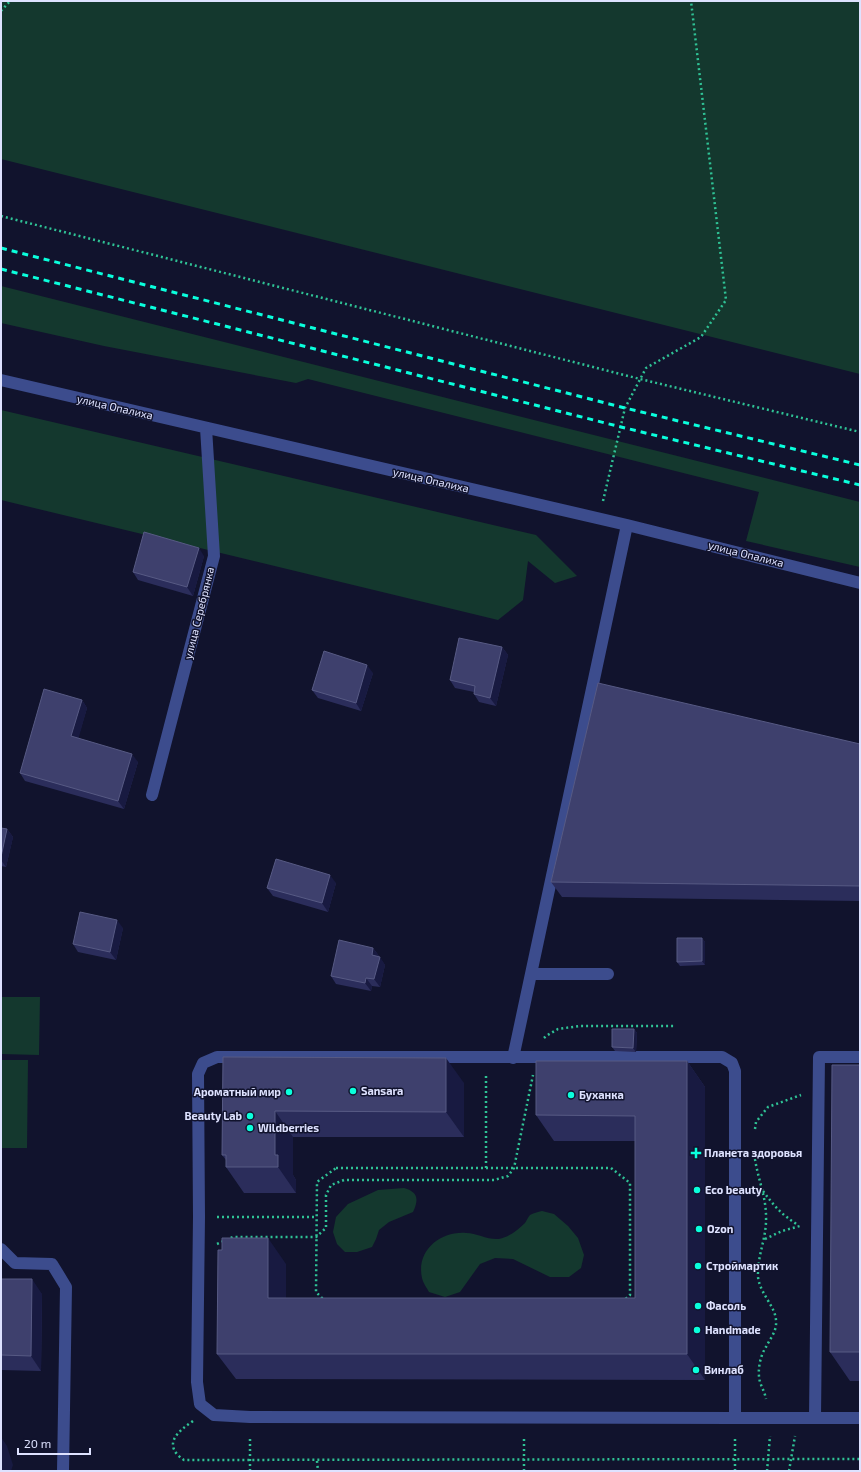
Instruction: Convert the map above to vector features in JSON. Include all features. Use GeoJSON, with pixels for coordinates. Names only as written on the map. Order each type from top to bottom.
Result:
{"type":"FeatureCollection","features":[{"type":"Feature","properties":{"kind":"street","name":"улица Опалиха"},"geometry":{"type":"LineString","coordinates":[[1,380],[627,525],[860,583]]}},
{"type":"Feature","properties":{"kind":"street","name":"улица Серебрянка"},"geometry":{"type":"LineString","coordinates":[[152,795],[214,556],[206,428]]}},
{"type":"Feature","properties":{"kind":"street"},"geometry":{"type":"LineString","coordinates":[[513,1058],[627,525]]}},
{"type":"Feature","properties":{"kind":"street"},"geometry":{"type":"LineString","coordinates":[[531,974],[608,974]]}},
{"type":"Feature","properties":{"kind":"street"},"geometry":{"type":"LineString","coordinates":[[735,1418],[735,1071],[732,1063],[722,1058],[216,1057],[203,1063],[198,1074],[199,1217],[196,1382],[200,1404],[214,1415],[250,1417],[735,1418],[816,1417],[860,1418]]}},
{"type":"Feature","properties":{"kind":"street"},"geometry":{"type":"LineString","coordinates":[[816,1417],[818,1057],[860,1057]]}},
{"type":"Feature","properties":{"kind":"street"},"geometry":{"type":"LineString","coordinates":[[1,1249],[15,1263],[52,1264],[66,1288],[64,1471]]}},
{"type":"Feature","properties":{"kind":"path"},"geometry":{"type":"LineString","coordinates":[[1,11],[10,1]]}},
{"type":"Feature","properties":{"kind":"path"},"geometry":{"type":"LineString","coordinates":[[599,519],[625,408],[646,368],[701,337],[726,300],[691,1]]}},
{"type":"Feature","properties":{"kind":"path"},"geometry":{"type":"LineString","coordinates":[[1,216],[640,379],[860,432]]}},
{"type":"Feature","properties":{"kind":"path"},"geometry":{"type":"LineString","coordinates":[[215,1246],[221,1241],[233,1237],[316,1237],[326,1228],[326,1195],[331,1186],[344,1180],[494,1180],[508,1176],[514,1168],[539,1044],[546,1036],[558,1029],[580,1026],[674,1026]]}},
{"type":"Feature","properties":{"kind":"path"},"geometry":{"type":"LineString","coordinates":[[486,1058],[486,1168]]}},
{"type":"Feature","properties":{"kind":"path"},"geometry":{"type":"LineString","coordinates":[[754,1136],[756,1122],[768,1107],[818,1088]]}},
{"type":"Feature","properties":{"kind":"path"},"geometry":{"type":"LineString","coordinates":[[755,1156],[763,1191],[766,1216],[765,1239],[758,1260],[758,1278],[763,1294],[773,1310],[776,1322],[773,1334],[765,1348],[759,1365],[759,1381],[765,1395],[770,1418],[766,1471]]}},
{"type":"Feature","properties":{"kind":"path"},"geometry":{"type":"LineString","coordinates":[[336,1168],[514,1168],[611,1168],[630,1183],[630,1295],[612,1311],[335,1311],[316,1292],[317,1182],[336,1168]]}},
{"type":"Feature","properties":{"kind":"path"},"geometry":{"type":"LineString","coordinates":[[763,1191],[775,1207],[800,1226]]}},
{"type":"Feature","properties":{"kind":"path"},"geometry":{"type":"LineString","coordinates":[[199,1217],[316,1217]]}},
{"type":"Feature","properties":{"kind":"path"},"geometry":{"type":"LineString","coordinates":[[765,1239],[782,1231],[817,1222]]}},
{"type":"Feature","properties":{"kind":"path"},"geometry":{"type":"LineString","coordinates":[[206,1408],[200,1417],[183,1428],[175,1436],[172,1443],[173,1450],[184,1460],[860,1459]]}},
{"type":"Feature","properties":{"kind":"path"},"geometry":{"type":"LineString","coordinates":[[250,1417],[250,1471]]}},
{"type":"Feature","properties":{"kind":"path"},"geometry":{"type":"LineString","coordinates":[[524,1417],[524,1471]]}},
{"type":"Feature","properties":{"kind":"path"},"geometry":{"type":"LineString","coordinates":[[735,1418],[735,1471]]}},
{"type":"Feature","properties":{"kind":"path"},"geometry":{"type":"LineString","coordinates":[[317,1461],[318,1471]]}},
{"type":"Feature","properties":{"kind":"green space"},"geometry":{"type":"Polygon","coordinates":[[[1,1],[860,1],[860,374],[1,159],[1,1]]]}},
{"type":"Feature","properties":{"kind":"green space"},"geometry":{"type":"Polygon","coordinates":[[[1,286],[860,502],[860,567],[746,541],[759,492],[308,379],[296,383],[104,346],[1,323],[1,286]]]}},
{"type":"Feature","properties":{"kind":"green space"},"geometry":{"type":"Polygon","coordinates":[[[1,410],[536,535],[577,576],[555,583],[528,561],[523,600],[498,620],[1,500],[1,410]]]}},
{"type":"Feature","properties":{"kind":"green space"},"geometry":{"type":"Polygon","coordinates":[[[1,997],[40,997],[39,1055],[1,1054],[1,997]]]}},
{"type":"Feature","properties":{"kind":"green space"},"geometry":{"type":"Polygon","coordinates":[[[1,1060],[28,1060],[27,1148],[1,1148],[1,1060]]]}},
{"type":"Feature","properties":{"kind":"green space"},"geometry":{"type":"Polygon","coordinates":[[[404,1188],[415,1194],[416,1203],[413,1212],[389,1222],[379,1230],[372,1247],[357,1252],[345,1252],[337,1244],[333,1232],[336,1217],[348,1204],[378,1190],[404,1188]]]}},
{"type":"Feature","properties":{"kind":"green space"},"geometry":{"type":"Polygon","coordinates":[[[542,1211],[554,1214],[568,1226],[578,1238],[584,1255],[581,1268],[569,1277],[550,1277],[513,1259],[495,1258],[480,1264],[460,1292],[445,1297],[429,1292],[422,1278],[421,1268],[426,1251],[439,1239],[456,1233],[474,1234],[499,1239],[503,1238],[510,1235],[525,1223],[530,1215],[542,1211]]]}},
{"type":"Feature","properties":{"kind":"building"},"geometry":{"type":"Polygon","coordinates":[[[144,532],[199,548],[187,587],[133,572],[144,532]]]}},
{"type":"Feature","properties":{"kind":"building"},"geometry":{"type":"Polygon","coordinates":[[[459,638],[502,647],[490,698],[474,694],[475,686],[450,680],[459,638]]]}},
{"type":"Feature","properties":{"kind":"building"},"geometry":{"type":"Polygon","coordinates":[[[324,651],[367,665],[356,703],[312,690],[324,651]]]}},
{"type":"Feature","properties":{"kind":"building"},"geometry":{"type":"Polygon","coordinates":[[[598,683],[860,744],[860,886],[551,882],[598,683]]]}},
{"type":"Feature","properties":{"kind":"building"},"geometry":{"type":"Polygon","coordinates":[[[44,689],[82,700],[71,736],[132,754],[118,801],[20,773],[44,689]]]}},
{"type":"Feature","properties":{"kind":"building"},"geometry":{"type":"Polygon","coordinates":[[[1,828],[7,829],[1,857],[1,828]]]}},
{"type":"Feature","properties":{"kind":"building"},"geometry":{"type":"Polygon","coordinates":[[[276,859],[330,875],[322,903],[267,888],[276,859]]]}},
{"type":"Feature","properties":{"kind":"building"},"geometry":{"type":"Polygon","coordinates":[[[80,912],[117,920],[110,952],[73,944],[80,912]]]}},
{"type":"Feature","properties":{"kind":"building"},"geometry":{"type":"Polygon","coordinates":[[[677,938],[702,938],[702,961],[677,962],[677,938]]]}},
{"type":"Feature","properties":{"kind":"building"},"geometry":{"type":"Polygon","coordinates":[[[339,940],[373,948],[372,955],[380,957],[374,979],[366,978],[365,983],[331,976],[339,940]]]}},
{"type":"Feature","properties":{"kind":"building"},"geometry":{"type":"Polygon","coordinates":[[[612,1029],[634,1029],[633,1048],[612,1047],[612,1029]]]}},
{"type":"Feature","properties":{"kind":"building"},"geometry":{"type":"Polygon","coordinates":[[[223,1057],[446,1058],[446,1112],[275,1111],[275,1155],[278,1155],[278,1167],[226,1167],[226,1155],[222,1155],[223,1057]]]}},
{"type":"Feature","properties":{"kind":"building"},"geometry":{"type":"Polygon","coordinates":[[[536,1061],[687,1061],[687,1354],[217,1354],[218,1250],[222,1250],[222,1238],[268,1238],[268,1298],[635,1298],[635,1116],[536,1115],[536,1061]]]}},
{"type":"Feature","properties":{"kind":"building"},"geometry":{"type":"Polygon","coordinates":[[[832,1065],[860,1065],[860,1352],[830,1352],[832,1065]]]}},
{"type":"Feature","properties":{"kind":"building"},"geometry":{"type":"Polygon","coordinates":[[[1,1279],[32,1279],[31,1356],[1,1355],[1,1279]]]}},
{"type":"Feature","properties":{"kind":"railway"},"geometry":{"type":"LineString","coordinates":[[1,248],[625,408],[860,465]]}},
{"type":"Feature","properties":{"kind":"railway"},"geometry":{"type":"LineString","coordinates":[[1,269],[621,427],[860,485]]}},
{"type":"Feature","properties":{"kind":"place","name":"Sansara"},"geometry":{"type":"Point","coordinates":[353,1091]}},
{"type":"Feature","properties":{"kind":"place","name":"Ароматный мир"},"geometry":{"type":"Point","coordinates":[289,1092]}},
{"type":"Feature","properties":{"kind":"place","name":"Буханка"},"geometry":{"type":"Point","coordinates":[571,1095]}},
{"type":"Feature","properties":{"kind":"place","name":"Beauty Lab"},"geometry":{"type":"Point","coordinates":[250,1116]}},
{"type":"Feature","properties":{"kind":"place","name":"Wildberries"},"geometry":{"type":"Point","coordinates":[250,1128]}},
{"type":"Feature","properties":{"kind":"place","name":"Планета здоровья"},"geometry":{"type":"Point","coordinates":[696,1153]}},
{"type":"Feature","properties":{"kind":"place","name":"Eco beauty"},"geometry":{"type":"Point","coordinates":[697,1190]}},
{"type":"Feature","properties":{"kind":"place","name":"Ozon"},"geometry":{"type":"Point","coordinates":[699,1229]}},
{"type":"Feature","properties":{"kind":"place","name":"Строймартик"},"geometry":{"type":"Point","coordinates":[698,1266]}},
{"type":"Feature","properties":{"kind":"place","name":"Фасоль"},"geometry":{"type":"Point","coordinates":[698,1306]}},
{"type":"Feature","properties":{"kind":"place","name":"Handmade"},"geometry":{"type":"Point","coordinates":[697,1330]}},
{"type":"Feature","properties":{"kind":"place","name":"Винлаб"},"geometry":{"type":"Point","coordinates":[696,1370]}}]}
